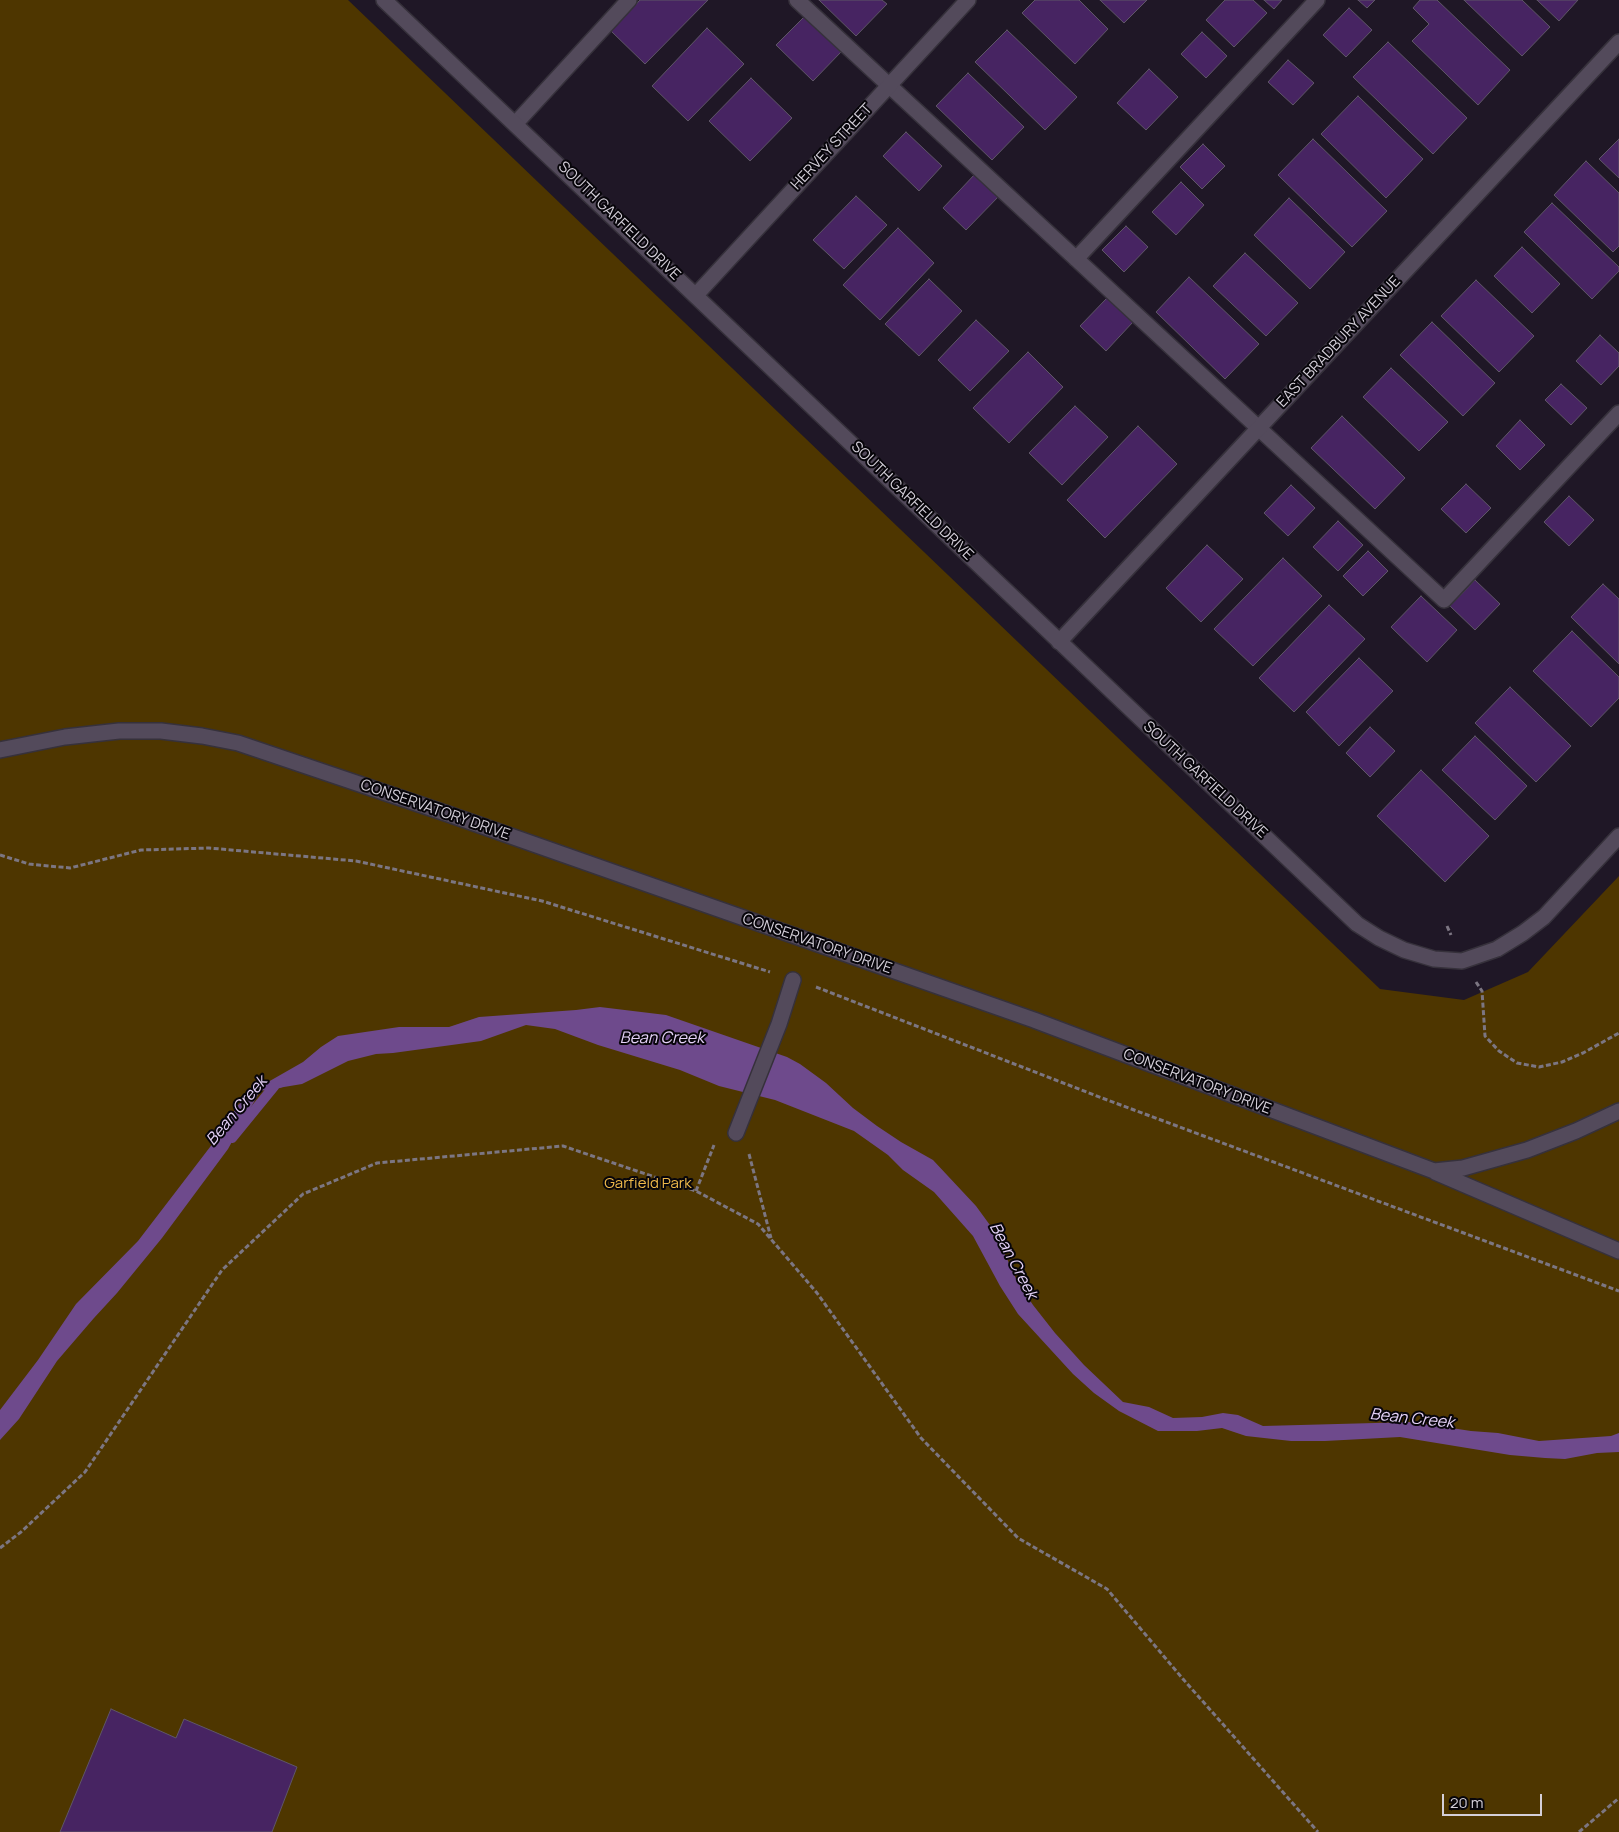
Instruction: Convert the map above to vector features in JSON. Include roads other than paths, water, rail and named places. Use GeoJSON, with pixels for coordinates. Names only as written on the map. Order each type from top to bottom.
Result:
{"type":"FeatureCollection","features":[{"type":"Feature","properties":{"kind":"street","name":"SOUTH GARFIELD DRIVE"},"geometry":{"type":"LineString","coordinates":[[384,0],[516,123],[1357,924],[1379,938],[1404,950],[1434,959],[1462,961],[1497,949],[1524,933],[1544,917],[1619,836]]}},
{"type":"Feature","properties":{"kind":"street"},"geometry":{"type":"LineString","coordinates":[[516,123],[629,0]]}},
{"type":"Feature","properties":{"kind":"street"},"geometry":{"type":"LineString","coordinates":[[797,0],[1444,600],[1619,413]]}},
{"type":"Feature","properties":{"kind":"street","name":"HERVEY STREET"},"geometry":{"type":"LineString","coordinates":[[696,295],[968,0]]}},
{"type":"Feature","properties":{"kind":"street"},"geometry":{"type":"LineString","coordinates":[[1076,259],[1316,0]]}},
{"type":"Feature","properties":{"kind":"street","name":"EAST BRADBURY AVENUE"},"geometry":{"type":"LineString","coordinates":[[1059,642],[1619,42]]}},
{"type":"Feature","properties":{"kind":"street","name":"CONSERVATORY DRIVE"},"geometry":{"type":"LineString","coordinates":[[0,750],[65,736],[119,731],[177,733],[238,743],[448,814],[1015,1014],[1434,1171],[1463,1168],[1511,1156],[1576,1131],[1619,1111]]}},
{"type":"Feature","properties":{"kind":"street"},"geometry":{"type":"LineString","coordinates":[[736,1133],[779,1024],[793,980]]}},
{"type":"Feature","properties":{"kind":"street"},"geometry":{"type":"LineString","coordinates":[[1434,1171],[1619,1251]]}},
{"type":"Feature","properties":{"kind":"water","name":"Bean Creek"},"geometry":{"type":"Polygon","coordinates":[[[600,1007],[666,1015],[787,1057],[826,1083],[853,1108],[877,1126],[933,1160],[976,1206],[995,1232],[1017,1281],[1033,1305],[1084,1365],[1123,1402],[1149,1407],[1173,1418],[1202,1417],[1223,1413],[1238,1415],[1263,1426],[1412,1422],[1498,1433],[1539,1441],[1611,1436],[1619,1433],[1619,1452],[1597,1453],[1565,1459],[1510,1455],[1400,1437],[1291,1441],[1246,1436],[1222,1428],[1197,1431],[1158,1431],[1119,1411],[1094,1393],[1073,1374],[1018,1314],[1000,1286],[973,1236],[934,1192],[903,1170],[888,1155],[854,1131],[775,1100],[719,1086],[680,1070],[598,1045],[555,1029],[526,1025],[481,1041],[376,1054],[348,1061],[302,1084],[260,1091],[228,1149],[162,1238],[57,1361],[19,1419],[0,1440],[0,1410],[38,1360],[76,1304],[138,1241],[220,1134],[238,1105],[261,1086],[303,1062],[338,1036],[399,1027],[449,1027],[479,1017],[600,1007]]]}},
{"type":"Feature","properties":{"kind":"waterway","name":"Bean Creek"},"geometry":{"type":"LineString","coordinates":[[232,1138],[276,1084],[282,1082]]}},
{"type":"Feature","properties":{"kind":"park label","name":"Garfield Park"},"geometry":{"type":"Point","coordinates":[648,1184]}}]}
